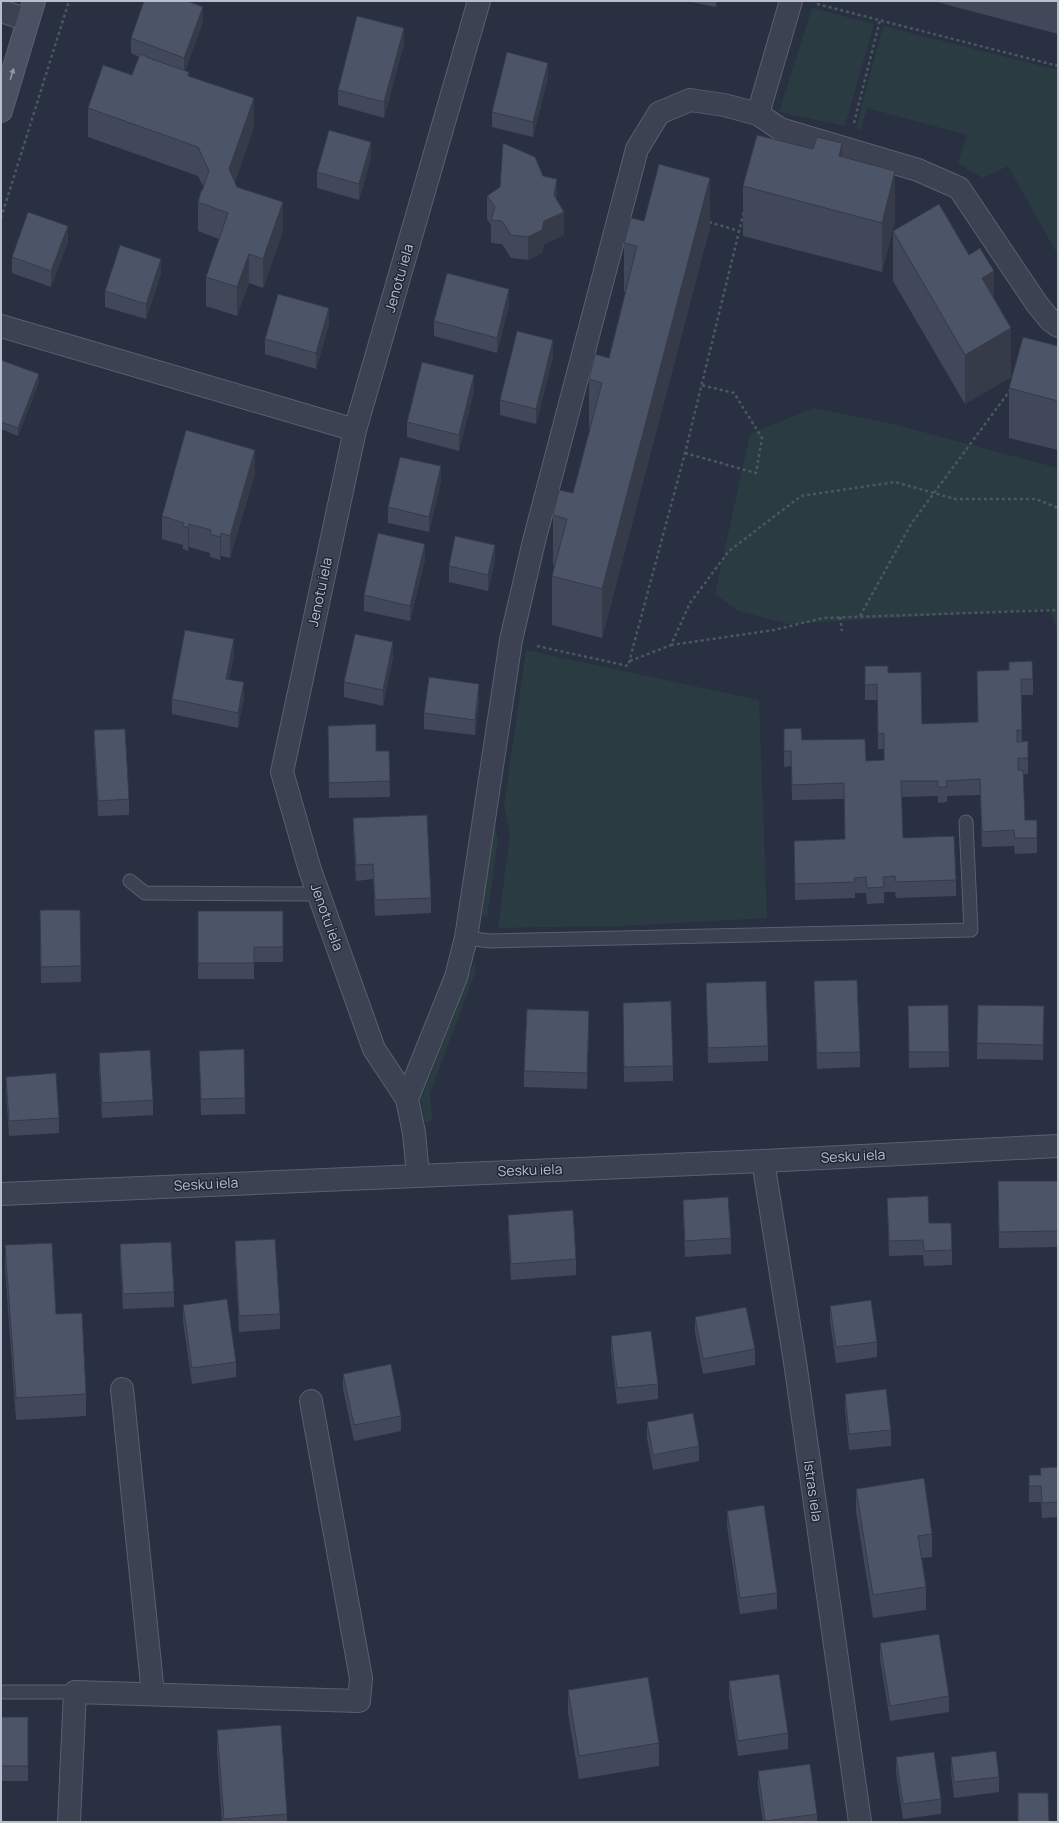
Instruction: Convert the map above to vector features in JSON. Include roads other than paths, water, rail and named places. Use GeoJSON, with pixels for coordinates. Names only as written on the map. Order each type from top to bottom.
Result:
{"type":"FeatureCollection","features":[{"type":"Feature","properties":{"kind":"main road"},"geometry":{"type":"LineString","coordinates":[[1,111],[31,10]]}},
{"type":"Feature","properties":{"kind":"street","name":"Jenotu iela"},"geometry":{"type":"LineString","coordinates":[[418,1175],[414,1133],[407,1099],[374,1049],[310,870],[282,772],[355,430],[479,1]]}},
{"type":"Feature","properties":{"kind":"street"},"geometry":{"type":"LineString","coordinates":[[758,114],[791,1]]}},
{"type":"Feature","properties":{"kind":"street"},"geometry":{"type":"LineString","coordinates":[[1,11],[31,10]]}},
{"type":"Feature","properties":{"kind":"street"},"geometry":{"type":"LineString","coordinates":[[407,1099],[456,976],[466,938],[511,640],[534,540],[637,149],[659,113],[690,100],[724,105],[758,114],[780,129],[918,170],[959,188],[1037,304],[1050,320],[1058,326]]}},
{"type":"Feature","properties":{"kind":"street"},"geometry":{"type":"LineString","coordinates":[[1,326],[355,430]]}},
{"type":"Feature","properties":{"kind":"street","name":"Sesku iela"},"geometry":{"type":"LineString","coordinates":[[1,1194],[763,1161],[1058,1146]]}},
{"type":"Feature","properties":{"kind":"street","name":"Istras iela"},"geometry":{"type":"LineString","coordinates":[[763,1161],[795,1362],[860,1822]]}},
{"type":"Feature","properties":{"kind":"street"},"geometry":{"type":"LineString","coordinates":[[122,1389],[153,1694]]}},
{"type":"Feature","properties":{"kind":"street"},"geometry":{"type":"LineString","coordinates":[[69,1822],[75,1692],[359,1700],[361,1678],[311,1401]]}},
{"type":"Feature","properties":{"kind":"lane"},"geometry":{"type":"LineString","coordinates":[[466,938],[490,941],[971,930],[966,822]]}},
{"type":"Feature","properties":{"kind":"lane"},"geometry":{"type":"LineString","coordinates":[[130,881],[145,893],[318,894]]}},
{"type":"Feature","properties":{"kind":"lane"},"geometry":{"type":"LineString","coordinates":[[1,1692],[75,1692]]}}]}
